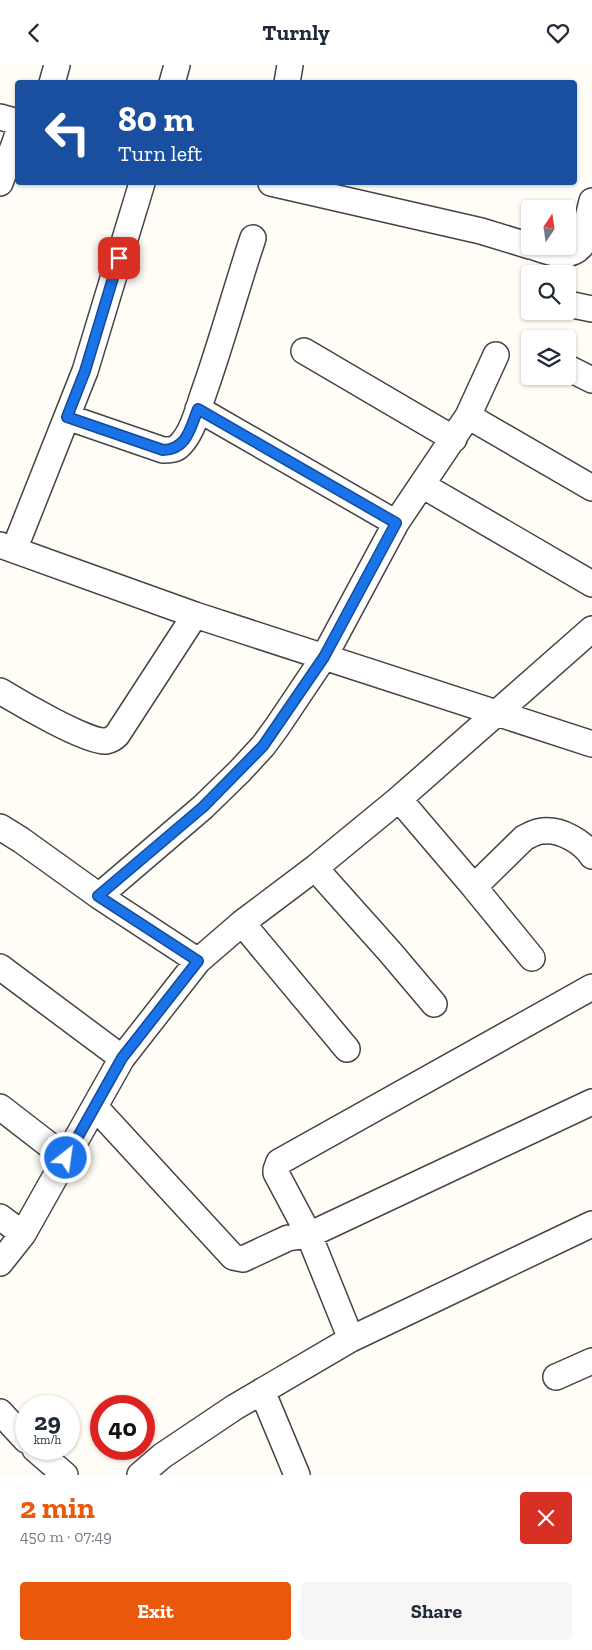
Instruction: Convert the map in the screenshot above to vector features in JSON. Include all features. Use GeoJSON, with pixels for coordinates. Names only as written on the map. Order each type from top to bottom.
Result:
{"type":"FeatureCollection","features":[{"type":"Feature","properties":{"kind":"street"},"geometry":{"type":"LineString","coordinates":[[53,80],[57,65]]}},
{"type":"Feature","properties":{"kind":"street"},"geometry":{"type":"LineString","coordinates":[[173,80],[177,65]]}},
{"type":"Feature","properties":{"kind":"street"},"geometry":{"type":"LineString","coordinates":[[288,80],[290,65]]}},
{"type":"Feature","properties":{"kind":"street"},"geometry":{"type":"LineString","coordinates":[[0,117],[15,121]]}},
{"type":"Feature","properties":{"kind":"street"},"geometry":{"type":"LineString","coordinates":[[0,183],[15,142]]}},
{"type":"Feature","properties":{"kind":"street"},"geometry":{"type":"LineString","coordinates":[[141,185],[85,371],[67,417],[7,547],[195,615],[592,744]]}},
{"type":"Feature","properties":{"kind":"street"},"geometry":{"type":"LineString","coordinates":[[280,185],[481,231],[521,243]]}},
{"type":"Feature","properties":{"kind":"street"},"geometry":{"type":"LineString","coordinates":[[576,251],[581,247],[592,201]]}},
{"type":"Feature","properties":{"kind":"street"},"geometry":{"type":"LineString","coordinates":[[67,417],[163,450],[172,450],[180,446],[198,409],[253,238]]}},
{"type":"Feature","properties":{"kind":"street"},"geometry":{"type":"LineString","coordinates":[[576,306],[592,309]]}},
{"type":"Feature","properties":{"kind":"street"},"geometry":{"type":"LineString","coordinates":[[304,351],[454,439]]}},
{"type":"Feature","properties":{"kind":"street"},"geometry":{"type":"LineString","coordinates":[[98,896],[203,807],[240,771],[263,746],[277,727],[324,657],[396,523],[468,416],[496,355]]}},
{"type":"Feature","properties":{"kind":"street"},"geometry":{"type":"LineString","coordinates":[[576,372],[592,380]]}},
{"type":"Feature","properties":{"kind":"street"},"geometry":{"type":"LineString","coordinates":[[198,409],[396,523]]}},
{"type":"Feature","properties":{"kind":"street"},"geometry":{"type":"LineString","coordinates":[[468,416],[592,488]]}},
{"type":"Feature","properties":{"kind":"street"},"geometry":{"type":"LineString","coordinates":[[422,485],[592,584]]}},
{"type":"Feature","properties":{"kind":"street"},"geometry":{"type":"LineString","coordinates":[[0,691],[58,723],[98,740],[106,741],[112,739],[117,735],[195,615]]}},
{"type":"Feature","properties":{"kind":"street"},"geometry":{"type":"LineString","coordinates":[[0,1263],[23,1234],[122,1058],[198,961],[242,923],[315,868],[399,799],[592,629]]}},
{"type":"Feature","properties":{"kind":"street"},"geometry":{"type":"LineString","coordinates":[[399,799],[532,958]]}},
{"type":"Feature","properties":{"kind":"street"},"geometry":{"type":"LineString","coordinates":[[0,827],[98,896],[198,961]]}},
{"type":"Feature","properties":{"kind":"street"},"geometry":{"type":"LineString","coordinates":[[474,887],[524,838],[535,833],[544,831],[558,833],[571,838],[579,842],[592,856]]}},
{"type":"Feature","properties":{"kind":"street"},"geometry":{"type":"LineString","coordinates":[[315,868],[434,1004]]}},
{"type":"Feature","properties":{"kind":"street"},"geometry":{"type":"LineString","coordinates":[[242,923],[347,1049]]}},
{"type":"Feature","properties":{"kind":"street"},"geometry":{"type":"LineString","coordinates":[[0,967],[122,1058]]}},
{"type":"Feature","properties":{"kind":"street"},"geometry":{"type":"LineString","coordinates":[[351,1339],[308,1235],[276,1173],[279,1163],[592,987]]}},
{"type":"Feature","properties":{"kind":"street"},"geometry":{"type":"LineString","coordinates":[[95,1107],[233,1257],[243,1259],[288,1238],[308,1235],[592,1102]]}},
{"type":"Feature","properties":{"kind":"street"},"geometry":{"type":"LineString","coordinates":[[0,1107],[66,1158]]}},
{"type":"Feature","properties":{"kind":"street"},"geometry":{"type":"LineString","coordinates":[[0,1217],[23,1234]]}},
{"type":"Feature","properties":{"kind":"street"},"geometry":{"type":"LineString","coordinates":[[140,1475],[162,1456],[234,1407],[351,1339],[592,1224]]}},
{"type":"Feature","properties":{"kind":"street"},"geometry":{"type":"LineString","coordinates":[[556,1377],[592,1361]]}},
{"type":"Feature","properties":{"kind":"street"},"geometry":{"type":"LineString","coordinates":[[262,1391],[297,1475]]}},
{"type":"Feature","properties":{"kind":"street"},"geometry":{"type":"LineString","coordinates":[[0,1412],[15,1428]]}},
{"type":"Feature","properties":{"kind":"street"},"geometry":{"type":"LineString","coordinates":[[48,1460],[65,1475]]}},
{"type":"Feature","properties":{"kind":"route"},"geometry":{"type":"LineString","coordinates":[[66,1158],[122,1058],[198,961],[98,896],[203,807],[263,746],[324,657],[396,523],[198,409],[187,435],[180,446],[172,450],[163,450],[67,417],[85,371],[119,258]]}}]}
